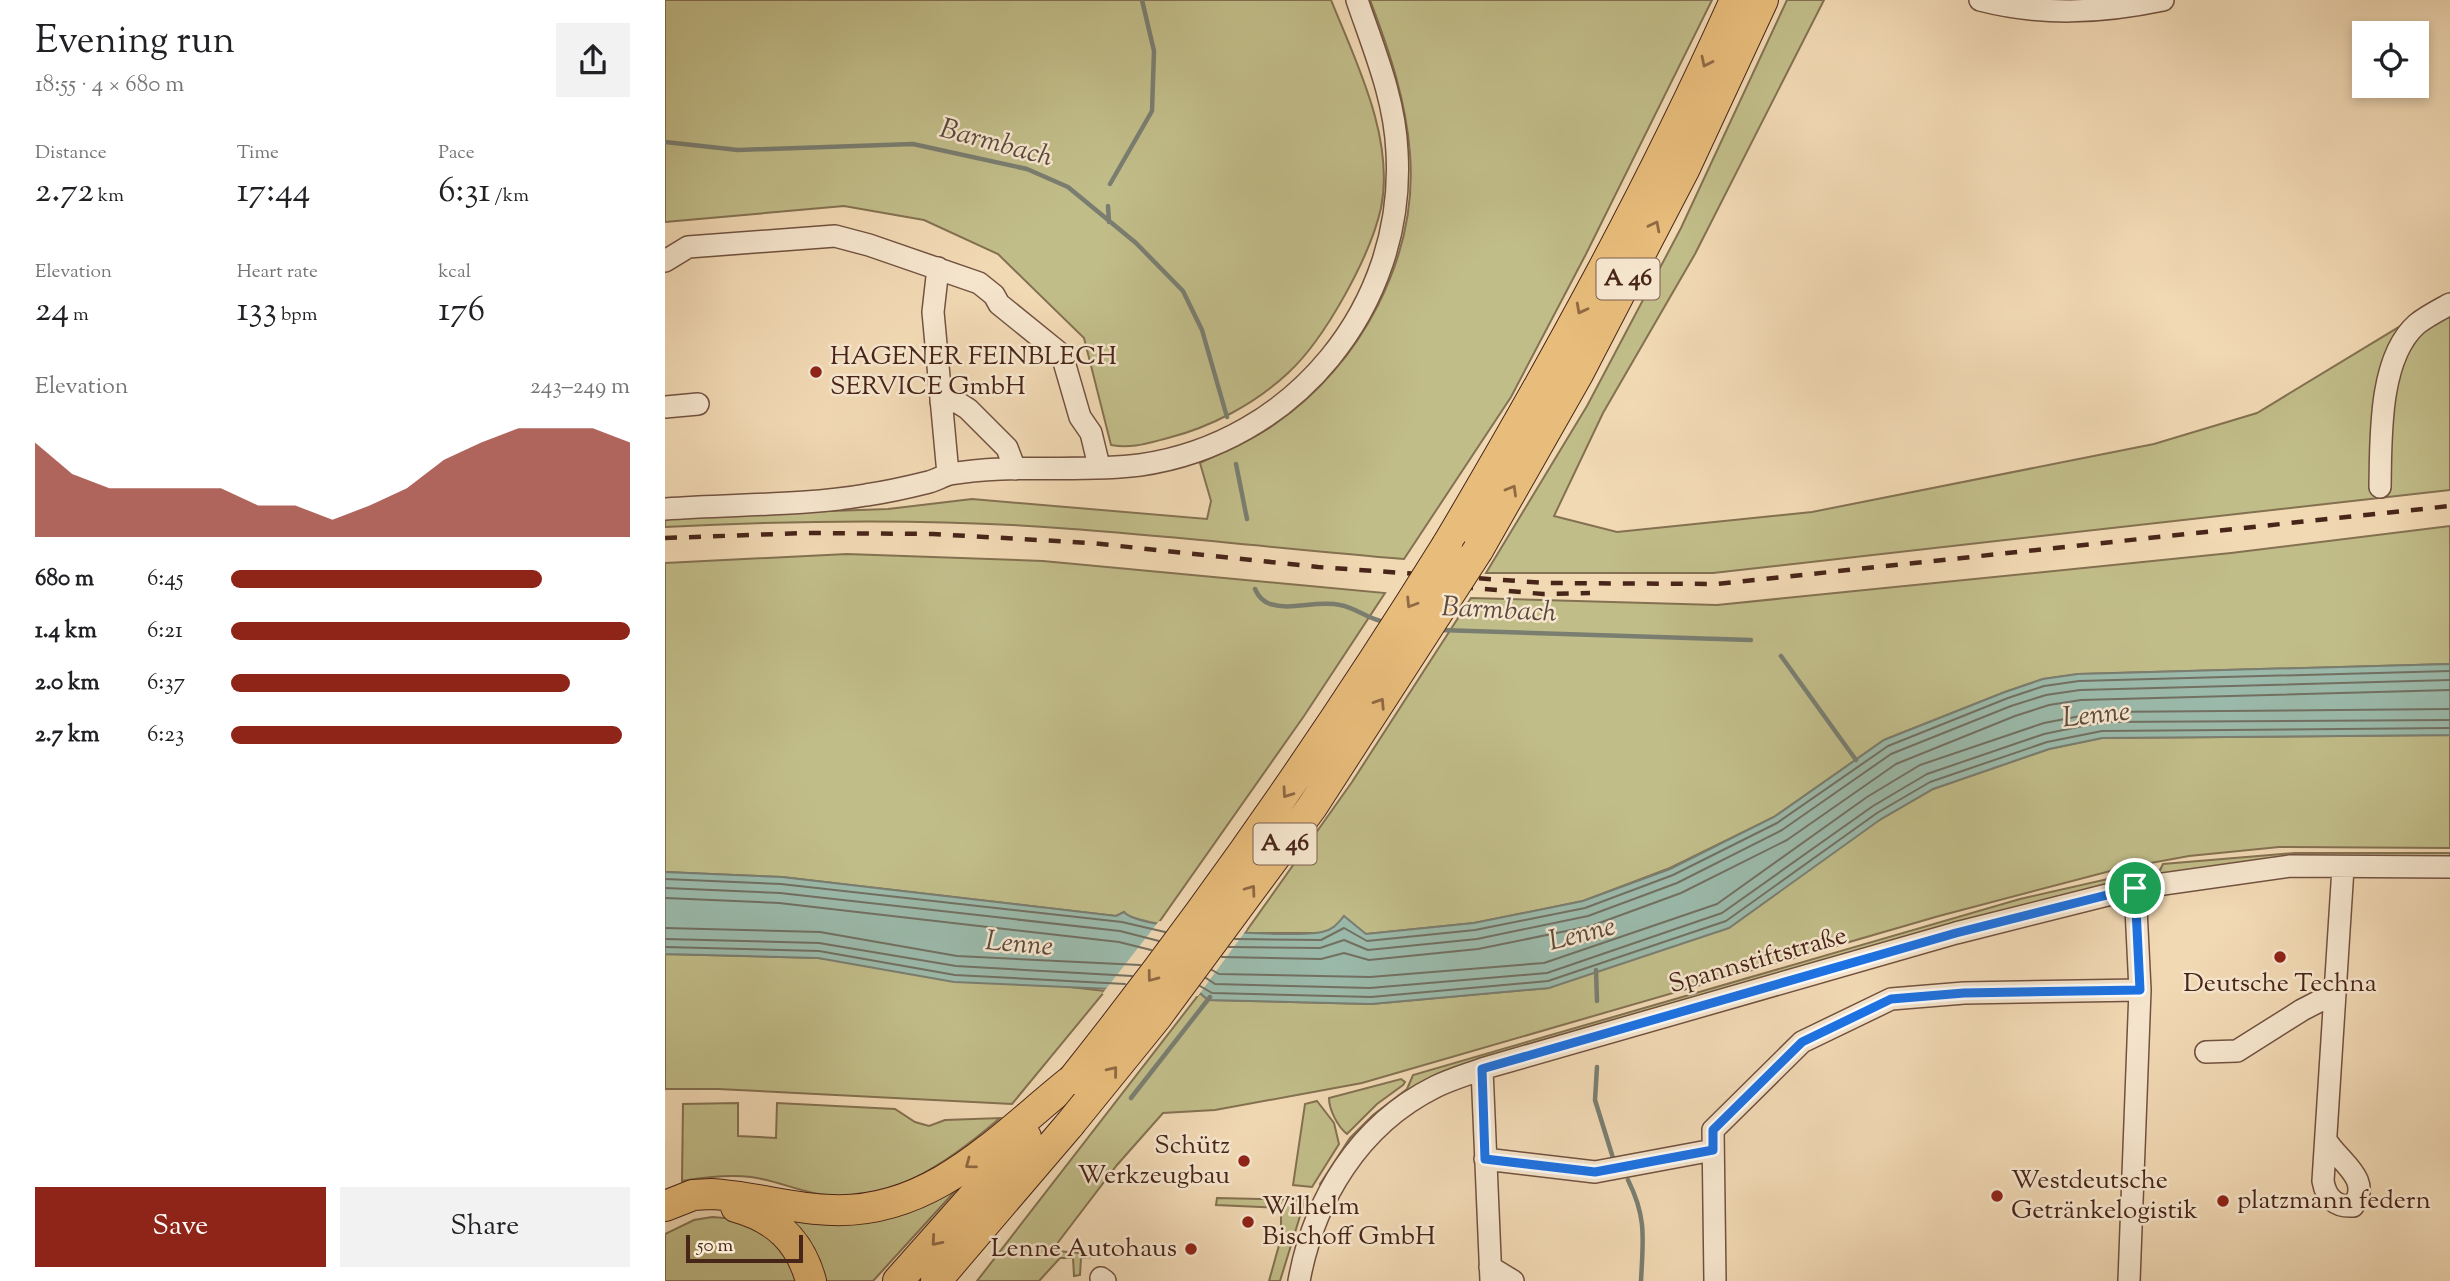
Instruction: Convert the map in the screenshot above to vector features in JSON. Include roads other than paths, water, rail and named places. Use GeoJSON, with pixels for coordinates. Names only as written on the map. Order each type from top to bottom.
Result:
{"type":"FeatureCollection","features":[{"type":"Feature","properties":{"kind":"highway","name":"A 46"},"geometry":{"type":"LineString","coordinates":[[898,1281],[1030,1120],[1073,1079],[1197,918],[1310,760],[1447,545],[1552,364],[1652,173],[1735,0]]}},
{"type":"Feature","properties":{"kind":"highway","name":"A 46"},"geometry":{"type":"LineString","coordinates":[[936,1281],[1156,1018],[1312,807],[1478,550],[1584,362],[1685,168],[1763,0]]}},
{"type":"Feature","properties":{"kind":"highway"},"geometry":{"type":"LineString","coordinates":[[665,1206],[693,1195],[711,1194],[831,1210],[875,1208],[928,1191],[969,1166],[1030,1120]]}},
{"type":"Feature","properties":{"kind":"highway"},"geometry":{"type":"LineString","coordinates":[[665,1219],[699,1205],[734,1206],[755,1212],[776,1224],[794,1242],[806,1264],[811,1281]]}},
{"type":"Feature","properties":{"kind":"street"},"geometry":{"type":"LineString","coordinates":[[665,509],[866,495],[948,474],[1139,465],[1215,443],[1273,414],[1307,384],[1338,351],[1360,316],[1389,246],[1398,182],[1391,104],[1357,0]]}},
{"type":"Feature","properties":{"kind":"street"},"geometry":{"type":"LineString","coordinates":[[1980,0],[2022,9],[2072,12],[2105,10],[2163,0]]}},
{"type":"Feature","properties":{"kind":"street"},"geometry":{"type":"LineString","coordinates":[[665,261],[688,247],[835,236],[938,268],[987,288],[999,304],[1062,355],[1080,417],[1091,433],[1099,466]]}},
{"type":"Feature","properties":{"kind":"street"},"geometry":{"type":"LineString","coordinates":[[938,268],[933,312],[948,474]]}},
{"type":"Feature","properties":{"kind":"street"},"geometry":{"type":"LineString","coordinates":[[2380,487],[2381,422],[2397,354],[2416,325],[2450,304]]}},
{"type":"Feature","properties":{"kind":"street"},"geometry":{"type":"LineString","coordinates":[[941,402],[957,402],[968,409],[1007,448],[1014,469]]}},
{"type":"Feature","properties":{"kind":"street"},"geometry":{"type":"LineString","coordinates":[[665,407],[698,404]]}},
{"type":"Feature","properties":{"kind":"street","name":"Spannstiftstraße"},"geometry":{"type":"LineString","coordinates":[[1299,1281],[1324,1199],[1343,1167],[1367,1137],[1402,1107],[1436,1086],[1482,1069],[1956,933],[2135,888],[2290,866],[2450,867]]}},
{"type":"Feature","properties":{"kind":"street"},"geometry":{"type":"LineString","coordinates":[[2326,1140],[2343,868]]}},
{"type":"Feature","properties":{"kind":"street"},"geometry":{"type":"LineString","coordinates":[[2129,1281],[2140,990],[2135,888]]}},
{"type":"Feature","properties":{"kind":"street"},"geometry":{"type":"LineString","coordinates":[[1715,1281],[1713,1130],[1802,1042],[1891,999],[1964,993],[2140,990]]}},
{"type":"Feature","properties":{"kind":"street"},"geometry":{"type":"LineString","coordinates":[[2206,1052],[2237,1051],[2302,1010],[2335,993]]}},
{"type":"Feature","properties":{"kind":"street"},"geometry":{"type":"LineString","coordinates":[[1482,1069],[1490,1274],[1513,1281]]}},
{"type":"Feature","properties":{"kind":"street"},"geometry":{"type":"LineString","coordinates":[[1485,1159],[1595,1172],[1713,1150]]}},
{"type":"Feature","properties":{"kind":"water","name":"Lenne"},"geometry":{"type":"Polygon","coordinates":[[[2450,664],[2450,735],[2102,738],[2049,749],[1933,789],[1881,819],[1729,928],[1549,988],[1371,1004],[1208,1000],[1200,993],[954,982],[818,958],[665,954],[665,872],[782,877],[1116,916],[1124,912],[1157,924],[1219,931],[1306,934],[1332,928],[1344,916],[1366,934],[1474,923],[1583,901],[1670,869],[1774,817],[1884,740],[2043,679],[2078,674],[2450,664]]]}},
{"type":"Feature","properties":{"kind":"waterway"},"geometry":{"type":"LineString","coordinates":[[1110,184],[1152,111],[1154,51],[1142,0]]}},
{"type":"Feature","properties":{"kind":"waterway","name":"Barmbach"},"geometry":{"type":"LineString","coordinates":[[665,142],[738,150],[913,144],[1027,169],[1068,187],[1136,243],[1183,291],[1202,330],[1227,417]]}},
{"type":"Feature","properties":{"kind":"waterway"},"geometry":{"type":"LineString","coordinates":[[1108,206],[1109,222]]}},
{"type":"Feature","properties":{"kind":"waterway","name":"Barmbach"},"geometry":{"type":"LineString","coordinates":[[1236,464],[1247,519]]}},
{"type":"Feature","properties":{"kind":"waterway","name":"Barmbach"},"geometry":{"type":"LineString","coordinates":[[1255,589],[1261,598],[1270,604],[1340,605],[1386,622]]}},
{"type":"Feature","properties":{"kind":"waterway","name":"Barmbach"},"geometry":{"type":"LineString","coordinates":[[1440,630],[1751,640]]}},
{"type":"Feature","properties":{"kind":"waterway","name":"Barmbach"},"geometry":{"type":"LineString","coordinates":[[1781,656],[1856,760]]}},
{"type":"Feature","properties":{"kind":"waterway"},"geometry":{"type":"LineString","coordinates":[[1596,970],[1597,1001]]}},
{"type":"Feature","properties":{"kind":"waterway"},"geometry":{"type":"LineString","coordinates":[[1131,1098],[1210,997]]}},
{"type":"Feature","properties":{"kind":"waterway"},"geometry":{"type":"LineString","coordinates":[[1597,1067],[1595,1100],[1613,1158]]}},
{"type":"Feature","properties":{"kind":"waterway"},"geometry":{"type":"LineString","coordinates":[[1628,1180],[1641,1218],[1641,1281]]}},
{"type":"Feature","properties":{"kind":"railway"},"geometry":{"type":"LineString","coordinates":[[665,538],[806,533],[933,534],[1091,543],[1318,567],[1546,583],[1717,584],[2450,506]]}},
{"type":"Feature","properties":{"kind":"railway"},"geometry":{"type":"LineString","coordinates":[[1461,587],[1543,594],[1590,593]]}},
{"type":"Feature","properties":{"kind":"place","name":"HAGENER FEINBLECH SERVICE GmbH"},"geometry":{"type":"Point","coordinates":[816,372]}},
{"type":"Feature","properties":{"kind":"place","name":"Deutsche Techna"},"geometry":{"type":"Point","coordinates":[2280,957]}},
{"type":"Feature","properties":{"kind":"place","name":"Schütz Werkzeugbau"},"geometry":{"type":"Point","coordinates":[1244,1161]}},
{"type":"Feature","properties":{"kind":"place","name":"Westdeutsche Getränkelogistik"},"geometry":{"type":"Point","coordinates":[1997,1196]}},
{"type":"Feature","properties":{"kind":"place","name":"platzmann federn"},"geometry":{"type":"Point","coordinates":[2223,1201]}},
{"type":"Feature","properties":{"kind":"place","name":"Wilhelm Bischoff GmbH"},"geometry":{"type":"Point","coordinates":[1248,1222]}},
{"type":"Feature","properties":{"kind":"place","name":"Lenne Autohaus"},"geometry":{"type":"Point","coordinates":[1191,1249]}}]}
